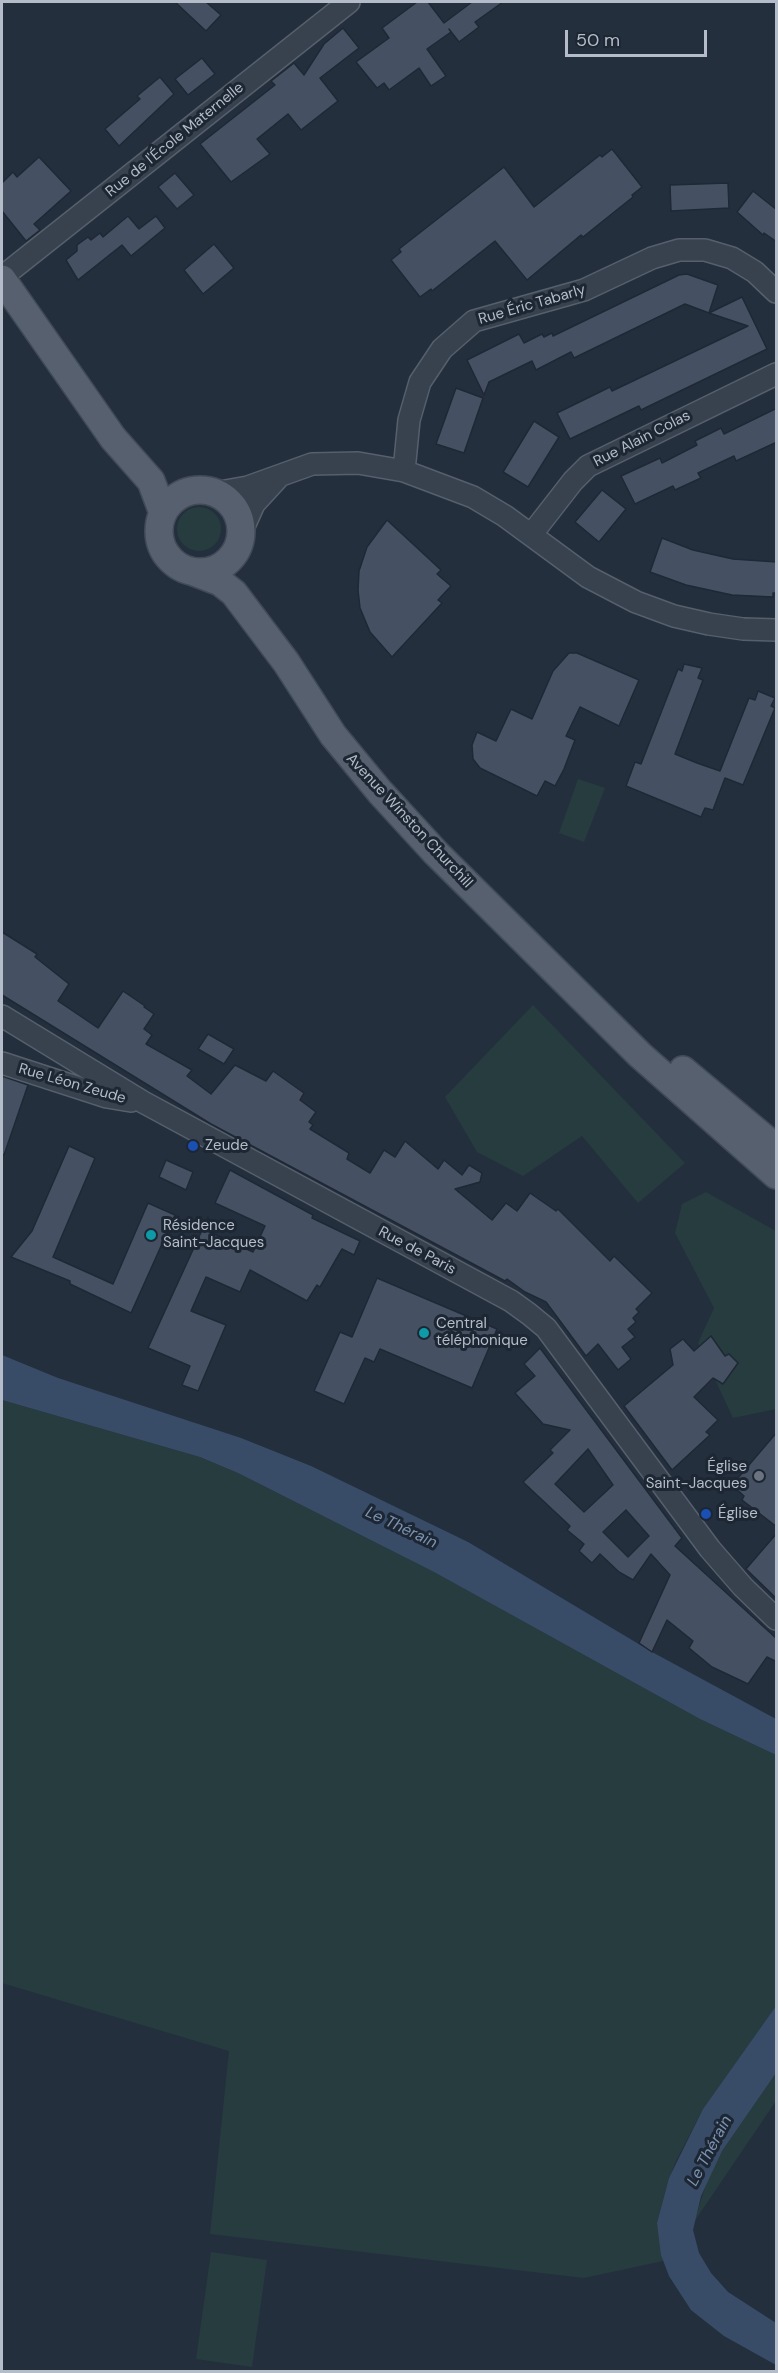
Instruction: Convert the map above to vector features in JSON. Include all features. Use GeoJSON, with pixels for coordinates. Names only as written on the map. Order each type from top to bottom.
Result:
{"type":"FeatureCollection","features":[{"type":"Feature","properties":{"kind":"main road"},"geometry":{"type":"LineString","coordinates":[[2,278],[118,445],[151,481],[163,513]]}},
{"type":"Feature","properties":{"kind":"main road"},"geometry":{"type":"LineString","coordinates":[[90,404],[158,468],[181,483],[207,491],[233,507],[240,523],[239,542],[228,561],[216,569],[191,571],[176,564],[162,547],[159,530],[163,513],[180,495],[207,491]]}},
{"type":"Feature","properties":{"kind":"main road","name":"Avenue Winston Churchill"},"geometry":{"type":"LineString","coordinates":[[239,542],[246,584],[286,662]]}},
{"type":"Feature","properties":{"kind":"main road","name":"Avenue Winston Churchill"},"geometry":{"type":"LineString","coordinates":[[191,571],[228,587],[286,662],[328,728],[380,792],[436,853],[640,1055],[777,1175]]}},
{"type":"Feature","properties":{"kind":"main road","name":"Avenue Winston Churchill"},"geometry":{"type":"LineString","coordinates":[[550,964],[777,1148]]}},
{"type":"Feature","properties":{"kind":"street","name":"Rue de l'École Maternelle"},"geometry":{"type":"LineString","coordinates":[[2,278],[349,2]]}},
{"type":"Feature","properties":{"kind":"street","name":"Rue Éric Tabarly"},"geometry":{"type":"LineString","coordinates":[[404,471],[409,420],[420,382],[442,349],[474,321],[584,291],[652,258],[679,250],[705,250],[732,258],[755,272],[777,292]]}},
{"type":"Feature","properties":{"kind":"street","name":"Rue Alain Colas"},"geometry":{"type":"LineString","coordinates":[[531,535],[573,481],[588,466],[777,374]]}},
{"type":"Feature","properties":{"kind":"street"},"geometry":{"type":"LineString","coordinates":[[207,491],[248,487],[312,464],[326,462],[358,463],[404,471],[473,496],[588,577],[644,605],[710,624],[743,629],[777,630]]}},
{"type":"Feature","properties":{"kind":"street"},"geometry":{"type":"LineString","coordinates":[[239,542],[254,504],[282,475]]}},
{"type":"Feature","properties":{"kind":"street","name":"Rue de Paris"},"geometry":{"type":"LineString","coordinates":[[2,1016],[143,1102],[511,1301],[529,1314],[546,1329],[690,1522],[743,1587],[777,1619]]}},
{"type":"Feature","properties":{"kind":"street","name":"Rue Léon Zeude"},"geometry":{"type":"LineString","coordinates":[[2,1063],[107,1097],[143,1102]]}},
{"type":"Feature","properties":{"kind":"green space"},"geometry":{"type":"Polygon","coordinates":[[[199,507],[214,514],[221,529],[214,544],[199,551],[184,544],[177,529],[184,514],[199,507]]]}},
{"type":"Feature","properties":{"kind":"green space"},"geometry":{"type":"Polygon","coordinates":[[[578,779],[605,788],[584,842],[559,833],[578,779]]]}},
{"type":"Feature","properties":{"kind":"green space"},"geometry":{"type":"Polygon","coordinates":[[[533,1005],[685,1163],[638,1203],[582,1136],[523,1176],[477,1152],[445,1097],[533,1005]]]}},
{"type":"Feature","properties":{"kind":"green space"},"geometry":{"type":"Polygon","coordinates":[[[706,1192],[776,1231],[776,1409],[733,1418],[698,1343],[714,1308],[675,1233],[682,1204],[706,1192]]]}},
{"type":"Feature","properties":{"kind":"green space"},"geometry":{"type":"Polygon","coordinates":[[[2,1400],[200,1457],[238,1473],[434,1572],[700,1719],[776,1755],[776,2006],[703,2109],[677,2159],[669,2178],[657,2223],[663,2261],[584,2278],[210,2234],[229,2051],[2,1983],[2,1400]]]}},
{"type":"Feature","properties":{"kind":"green space"},"geometry":{"type":"Polygon","coordinates":[[[776,2073],[776,2101],[694,2222],[709,2175],[722,2151],[776,2073]]]}},
{"type":"Feature","properties":{"kind":"green space"},"geometry":{"type":"Polygon","coordinates":[[[211,2252],[267,2260],[252,2367],[196,2359],[211,2252]]]}},
{"type":"Feature","properties":{"kind":"water","name":"Le Thérain"},"geometry":{"type":"Polygon","coordinates":[[[2,1355],[58,1378],[241,1438],[311,1466],[468,1542],[652,1652],[776,1719],[776,1755],[700,1719],[434,1572],[238,1473],[200,1457],[2,1400],[2,1355]]]}},
{"type":"Feature","properties":{"kind":"water","name":"Le Thérain"},"geometry":{"type":"Polygon","coordinates":[[[776,2006],[776,2073],[722,2151],[701,2196],[693,2230],[699,2253],[711,2273],[728,2292],[776,2323],[776,2365],[724,2336],[691,2310],[669,2276],[661,2255],[657,2223],[669,2178],[703,2109],[776,2006]]]}},
{"type":"Feature","properties":{"kind":"building"},"geometry":{"type":"Polygon","coordinates":[[[175,2],[206,2],[221,15],[206,31],[175,2]]]}},
{"type":"Feature","properties":{"kind":"building"},"geometry":{"type":"Polygon","coordinates":[[[417,2],[428,2],[444,23],[472,2],[503,2],[475,22],[479,27],[459,42],[449,29],[451,32],[427,49],[446,76],[431,86],[419,68],[389,90],[384,83],[377,88],[356,62],[389,38],[382,28],[417,2]]]}},
{"type":"Feature","properties":{"kind":"building"},"geometry":{"type":"Polygon","coordinates":[[[343,28],[359,48],[320,78],[338,101],[301,130],[288,114],[257,139],[270,154],[231,182],[200,144],[275,85],[271,81],[294,63],[304,75],[324,44],[343,28]]]}},
{"type":"Feature","properties":{"kind":"building"},"geometry":{"type":"Polygon","coordinates":[[[202,58],[215,74],[188,95],[175,79],[202,58]]]}},
{"type":"Feature","properties":{"kind":"building"},"geometry":{"type":"Polygon","coordinates":[[[160,77],[174,94],[119,146],[105,129],[140,99],[137,96],[160,77]]]}},
{"type":"Feature","properties":{"kind":"building"},"geometry":{"type":"Polygon","coordinates":[[[612,149],[642,187],[632,195],[633,197],[583,237],[581,235],[527,280],[495,241],[432,291],[431,289],[420,297],[391,260],[401,252],[399,249],[504,167],[534,207],[600,155],[602,157],[612,149]]]}},
{"type":"Feature","properties":{"kind":"building"},"geometry":{"type":"Polygon","coordinates":[[[39,157],[71,191],[34,224],[40,230],[26,241],[2,211],[2,183],[13,172],[17,177],[39,157]]]}},
{"type":"Feature","properties":{"kind":"building"},"geometry":{"type":"Polygon","coordinates":[[[175,173],[194,195],[177,209],[158,187],[175,173]]]}},
{"type":"Feature","properties":{"kind":"building"},"geometry":{"type":"Polygon","coordinates":[[[728,183],[729,208],[671,211],[670,185],[728,183]]]}},
{"type":"Feature","properties":{"kind":"building"},"geometry":{"type":"Polygon","coordinates":[[[753,191],[777,210],[777,242],[764,233],[763,235],[737,212],[753,191]]]}},
{"type":"Feature","properties":{"kind":"building"},"geometry":{"type":"Polygon","coordinates":[[[128,216],[139,229],[156,216],[165,228],[131,256],[122,245],[78,280],[66,260],[77,251],[77,245],[88,237],[91,240],[100,233],[103,237],[128,216]]]}},
{"type":"Feature","properties":{"kind":"building"},"geometry":{"type":"Polygon","coordinates":[[[214,244],[234,268],[203,294],[184,270],[214,244]]]}},
{"type":"Feature","properties":{"kind":"building"},"geometry":{"type":"Polygon","coordinates":[[[687,274],[718,285],[709,313],[685,304],[574,358],[571,352],[536,370],[532,361],[489,382],[484,395],[467,360],[519,334],[524,343],[542,334],[544,337],[552,333],[553,336],[679,275],[687,274]]]}},
{"type":"Feature","properties":{"kind":"building"},"geometry":{"type":"Polygon","coordinates":[[[742,297],[767,349],[641,410],[639,406],[570,439],[557,413],[610,387],[612,391],[748,326],[709,313],[742,297]]]}},
{"type":"Feature","properties":{"kind":"building"},"geometry":{"type":"Polygon","coordinates":[[[456,388],[483,398],[464,453],[436,444],[456,388]]]}},
{"type":"Feature","properties":{"kind":"building"},"geometry":{"type":"Polygon","coordinates":[[[777,408],[777,442],[736,461],[734,456],[698,473],[701,478],[675,490],[673,486],[635,504],[621,476],[660,458],[662,463],[697,445],[695,441],[721,428],[724,434],[777,408]]]}},
{"type":"Feature","properties":{"kind":"building"},"geometry":{"type":"Polygon","coordinates":[[[534,421],[559,437],[528,487],[503,472],[534,421]]]}},
{"type":"Feature","properties":{"kind":"building"},"geometry":{"type":"Polygon","coordinates":[[[602,490],[626,509],[599,542],[575,522],[602,490]]]}},
{"type":"Feature","properties":{"kind":"building"},"geometry":{"type":"Polygon","coordinates":[[[387,520],[441,570],[437,574],[451,586],[438,600],[442,603],[392,657],[370,632],[360,608],[358,590],[359,571],[367,547],[387,520]]]}},
{"type":"Feature","properties":{"kind":"building"},"geometry":{"type":"Polygon","coordinates":[[[662,538],[693,550],[733,559],[777,562],[777,593],[773,593],[773,597],[732,595],[686,585],[650,572],[662,538]]]}},
{"type":"Feature","properties":{"kind":"building"},"geometry":{"type":"Polygon","coordinates":[[[569,653],[577,653],[639,680],[619,726],[580,707],[566,736],[575,740],[564,769],[555,786],[545,781],[537,796],[480,768],[473,759],[472,745],[477,732],[496,741],[511,709],[532,719],[553,671],[569,653]]]}},
{"type":"Feature","properties":{"kind":"building"},"geometry":{"type":"Polygon","coordinates":[[[684,664],[702,668],[698,678],[703,680],[675,754],[697,763],[720,771],[749,698],[755,700],[758,691],[775,698],[771,706],[775,708],[743,785],[725,778],[713,810],[705,808],[701,817],[626,786],[635,762],[641,764],[678,669],[682,671],[684,664]]]}},
{"type":"Feature","properties":{"kind":"building"},"geometry":{"type":"Polygon","coordinates":[[[2,932],[37,954],[35,957],[69,984],[58,1001],[98,1028],[123,991],[145,1006],[154,1014],[144,1029],[152,1035],[146,1044],[192,1070],[187,1076],[211,1094],[235,1065],[266,1081],[273,1071],[304,1093],[300,1100],[316,1112],[309,1122],[313,1125],[310,1129],[349,1153],[347,1159],[370,1173],[384,1150],[395,1157],[405,1141],[438,1169],[444,1160],[462,1175],[469,1165],[482,1173],[480,1182],[455,1189],[492,1220],[506,1203],[517,1211],[530,1193],[556,1211],[558,1209],[610,1261],[614,1256],[652,1293],[636,1309],[639,1312],[633,1318],[636,1322],[628,1329],[635,1337],[622,1347],[631,1359],[618,1370],[598,1344],[586,1356],[546,1302],[525,1292],[507,1279],[505,1281],[211,1124],[2,995],[2,932]]]}},
{"type":"Feature","properties":{"kind":"building"},"geometry":{"type":"Polygon","coordinates":[[[208,1034],[234,1049],[224,1064],[198,1049],[208,1034]]]}},
{"type":"Feature","properties":{"kind":"building"},"geometry":{"type":"Polygon","coordinates":[[[2,1076],[28,1085],[4,1155],[2,1154],[2,1076]]]}},
{"type":"Feature","properties":{"kind":"building"},"geometry":{"type":"Polygon","coordinates":[[[69,1146],[95,1158],[53,1257],[113,1284],[148,1203],[175,1215],[131,1313],[70,1284],[70,1281],[11,1257],[32,1231],[69,1146]]]}},
{"type":"Feature","properties":{"kind":"building"},"geometry":{"type":"Polygon","coordinates":[[[166,1160],[193,1172],[186,1190],[159,1177],[166,1160]]]}},
{"type":"Feature","properties":{"kind":"building"},"geometry":{"type":"Polygon","coordinates":[[[230,1170],[313,1215],[312,1218],[360,1241],[354,1255],[342,1249],[320,1287],[317,1285],[307,1301],[250,1270],[240,1292],[206,1277],[191,1311],[226,1325],[198,1391],[182,1385],[190,1366],[148,1348],[208,1217],[210,1232],[253,1252],[265,1226],[215,1203],[230,1170]]]}},
{"type":"Feature","properties":{"kind":"building","name":"Central téléphonique"},"geometry":{"type":"Polygon","coordinates":[[[377,1278],[497,1329],[472,1388],[380,1349],[374,1362],[365,1358],[344,1404],[314,1391],[340,1332],[352,1337],[377,1278]]]}},
{"type":"Feature","properties":{"kind":"building"},"geometry":{"type":"Polygon","coordinates":[[[711,1336],[725,1356],[729,1354],[738,1363],[723,1384],[713,1378],[694,1397],[718,1420],[706,1432],[710,1435],[672,1470],[624,1406],[673,1365],[670,1349],[683,1339],[694,1351],[711,1336]]]}},
{"type":"Feature","properties":{"kind":"building"},"geometry":{"type":"Polygon","coordinates":[[[540,1348],[682,1538],[675,1546],[777,1639],[777,1662],[767,1657],[748,1684],[712,1667],[689,1648],[693,1641],[667,1620],[652,1652],[639,1643],[670,1575],[651,1554],[633,1580],[619,1572],[600,1554],[592,1563],[579,1551],[584,1544],[567,1530],[570,1526],[523,1482],[553,1453],[550,1450],[570,1430],[543,1424],[515,1393],[535,1376],[524,1364],[540,1348]],[[588,1449],[555,1484],[584,1512],[613,1485],[588,1449]],[[626,1510],[603,1532],[628,1557],[649,1536],[626,1510]]]}},
{"type":"Feature","properties":{"kind":"building","name":"Église Saint-Jacques"},"geometry":{"type":"Polygon","coordinates":[[[777,1432],[777,1527],[742,1500],[744,1496],[732,1485],[777,1432]]]}},
{"type":"Feature","properties":{"kind":"building"},"geometry":{"type":"Polygon","coordinates":[[[777,1533],[777,1599],[746,1569],[777,1533]]]}},
{"type":"Feature","properties":{"kind":"place","name":"Zeude"},"geometry":{"type":"Point","coordinates":[193,1146]}},
{"type":"Feature","properties":{"kind":"place","name":"Résidence Saint-Jacques"},"geometry":{"type":"Point","coordinates":[151,1235]}},
{"type":"Feature","properties":{"kind":"place","name":"Central téléphonique"},"geometry":{"type":"Point","coordinates":[424,1333]}},
{"type":"Feature","properties":{"kind":"place","name":"Église Saint-Jacques"},"geometry":{"type":"Point","coordinates":[759,1476]}},
{"type":"Feature","properties":{"kind":"place","name":"Église"},"geometry":{"type":"Point","coordinates":[706,1514]}}]}
